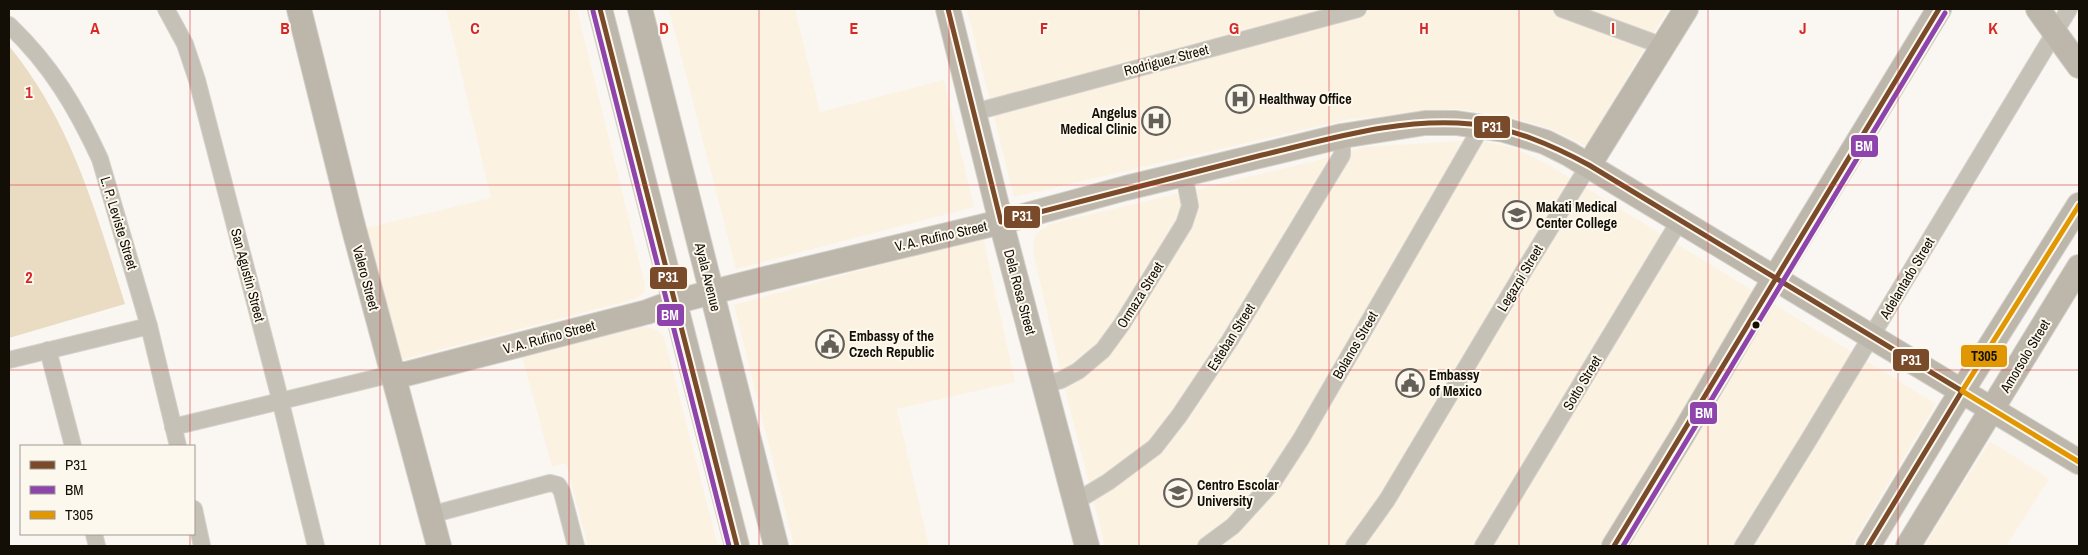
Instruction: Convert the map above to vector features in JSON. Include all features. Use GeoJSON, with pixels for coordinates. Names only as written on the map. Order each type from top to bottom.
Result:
{"type":"FeatureCollection","features":[{"type":"Feature","properties":{"kind":"street","name":"San Agustin Street"},"geometry":{"type":"LineString","coordinates":[[166,9],[185,44],[197,80],[281,402],[316,546]]}},
{"type":"Feature","properties":{"kind":"street","name":"Valero Street"},"geometry":{"type":"LineString","coordinates":[[299,9],[392,374],[439,546]]}},
{"type":"Feature","properties":{"kind":"street"},"geometry":{"type":"LineString","coordinates":[[600,9],[738,546]]}},
{"type":"Feature","properties":{"kind":"street","name":"Ayala Avenue"},"geometry":{"type":"LineString","coordinates":[[640,9],[776,546]]}},
{"type":"Feature","properties":{"kind":"street","name":"Dela Rosa Street"},"geometry":{"type":"LineString","coordinates":[[948,9],[1001,222],[1087,546]]}},
{"type":"Feature","properties":{"kind":"street","name":"Rodriguez Street"},"geometry":{"type":"LineString","coordinates":[[975,112],[1358,9]]}},
{"type":"Feature","properties":{"kind":"street"},"geometry":{"type":"LineString","coordinates":[[1562,9],[1663,46]]}},
{"type":"Feature","properties":{"kind":"street","name":"Legazpi Street"},"geometry":{"type":"LineString","coordinates":[[1354,546],[1387,500],[1525,269],[1686,9]]}},
{"type":"Feature","properties":{"kind":"street"},"geometry":{"type":"LineString","coordinates":[[1614,546],[1939,9]]}},
{"type":"Feature","properties":{"kind":"street"},"geometry":{"type":"LineString","coordinates":[[2038,9],[2079,66]]}},
{"type":"Feature","properties":{"kind":"street","name":"Adelantado Street"},"geometry":{"type":"LineString","coordinates":[[1743,546],[1808,442],[2069,9]]}},
{"type":"Feature","properties":{"kind":"street","name":"L. P. Leviste Street"},"geometry":{"type":"LineString","coordinates":[[9,25],[32,47],[55,77],[89,135],[100,159],[149,326],[178,445]]}},
{"type":"Feature","properties":{"kind":"street","name":"V. A. Rufino Street"},"geometry":{"type":"LineString","coordinates":[[173,427],[392,374],[406,374],[468,359],[648,312],[674,302],[712,292],[1001,222],[1184,174],[1342,136],[1425,123],[1456,122],[1504,130],[1545,142],[1589,165],[2079,462]]}},
{"type":"Feature","properties":{"kind":"street","name":"Bolanos Street"},"geometry":{"type":"LineString","coordinates":[[1206,546],[1233,526],[1273,482],[1482,126]]}},
{"type":"Feature","properties":{"kind":"street","name":"Esteban Street"},"geometry":{"type":"LineString","coordinates":[[1075,502],[1108,482],[1155,446],[1179,416],[1230,340],[1342,155],[1342,136]]}},
{"type":"Feature","properties":{"kind":"street","name":"Ormaza Street"},"geometry":{"type":"LineString","coordinates":[[1044,385],[1061,380],[1078,371],[1102,350],[1122,324],[1184,224],[1190,206],[1184,174]]}},
{"type":"Feature","properties":{"kind":"street"},"geometry":{"type":"LineString","coordinates":[[1868,546],[1962,391],[2079,205]]}},
{"type":"Feature","properties":{"kind":"street","name":"Sotto Street"},"geometry":{"type":"LineString","coordinates":[[1483,546],[1680,220]]}},
{"type":"Feature","properties":{"kind":"street","name":"Amorsolo Street"},"geometry":{"type":"LineString","coordinates":[[1908,546],[2079,267]]}},
{"type":"Feature","properties":{"kind":"street"},"geometry":{"type":"LineString","coordinates":[[9,360],[149,326]]}},
{"type":"Feature","properties":{"kind":"street"},"geometry":{"type":"LineString","coordinates":[[48,350],[73,445]]}},
{"type":"Feature","properties":{"kind":"street"},"geometry":{"type":"LineString","coordinates":[[430,515],[550,483],[558,485],[562,492],[576,546]]}},
{"type":"Feature","properties":{"kind":"street"},"geometry":{"type":"LineString","coordinates":[[195,514],[202,546]]}},
{"type":"Feature","properties":{"kind":"shaded area"},"geometry":{"type":"Polygon","coordinates":[[[446,9],[577,9],[645,285],[644,293],[635,299],[397,361],[366,228],[491,198],[446,9]]]}},
{"type":"Feature","properties":{"kind":"shaded area"},"geometry":{"type":"Polygon","coordinates":[[[669,9],[795,9],[820,112],[944,80],[974,207],[736,269],[669,9]]]}},
{"type":"Feature","properties":{"kind":"shaded area"},"geometry":{"type":"Polygon","coordinates":[[[967,9],[1668,9],[1586,146],[1548,128],[1505,116],[1456,109],[1350,119],[1014,197],[967,9]]]}},
{"type":"Feature","properties":{"kind":"shaded area"},"geometry":{"type":"Polygon","coordinates":[[[9,46],[31,75],[65,136],[92,202],[125,304],[9,338],[9,46]]]}},
{"type":"Feature","properties":{"kind":"shaded area"},"geometry":{"type":"Polygon","coordinates":[[[1477,140],[1515,148],[1549,165],[1936,404],[1851,546],[1105,546],[1063,382],[1033,251],[1035,234],[1050,224],[1315,161],[1363,147],[1477,140]]]}},
{"type":"Feature","properties":{"kind":"shaded area"},"geometry":{"type":"Polygon","coordinates":[[[983,237],[1015,382],[897,409],[929,546],[794,546],[734,305],[983,237]]]}},
{"type":"Feature","properties":{"kind":"shaded area"},"geometry":{"type":"Polygon","coordinates":[[[643,326],[655,329],[664,337],[718,546],[588,546],[566,463],[552,467],[522,356],[643,326]]]}},
{"type":"Feature","properties":{"kind":"shaded area"},"geometry":{"type":"Polygon","coordinates":[[[1990,441],[2049,479],[2006,546],[1924,546],[1990,441]]]}},
{"type":"Feature","properties":{"kind":"transit line","name":"P31"},"geometry":{"type":"LineString","coordinates":[[600,9],[737,546]]}},
{"type":"Feature","properties":{"kind":"transit line","name":"P31"},"geometry":{"type":"LineString","coordinates":[[948,9],[1001,222],[1314,142],[1366,131],[1418,124],[1471,124],[1502,129],[1532,138],[1589,165],[1962,391],[1868,546]]}},
{"type":"Feature","properties":{"kind":"transit line","name":"P31"},"geometry":{"type":"LineString","coordinates":[[1614,546],[1939,9]]}},
{"type":"Feature","properties":{"kind":"transit line","name":"BM"},"geometry":{"type":"LineString","coordinates":[[593,11],[729,546]]}},
{"type":"Feature","properties":{"kind":"transit line","name":"BM"},"geometry":{"type":"LineString","coordinates":[[1623,546],[1945,13]]}},
{"type":"Feature","properties":{"kind":"transit line","name":"T305"},"geometry":{"type":"LineString","coordinates":[[2079,205],[1962,391],[2079,462]]}},
{"type":"Feature","properties":{"kind":"place","name":"Healthway Office"},"geometry":{"type":"Point","coordinates":[1240,99]}},
{"type":"Feature","properties":{"kind":"place","name":"Angelus Medical Clinic"},"geometry":{"type":"Point","coordinates":[1156,121]}},
{"type":"Feature","properties":{"kind":"place","name":"Makati Medical Center College"},"geometry":{"type":"Point","coordinates":[1517,215]}},
{"type":"Feature","properties":{"kind":"place","name":"Embassy of the Czech Republic"},"geometry":{"type":"Point","coordinates":[830,344]}},
{"type":"Feature","properties":{"kind":"place","name":"Embassy of Mexico"},"geometry":{"type":"Point","coordinates":[1410,383]}},
{"type":"Feature","properties":{"kind":"place","name":"Centro Escolar University"},"geometry":{"type":"Point","coordinates":[1178,493]}}]}
